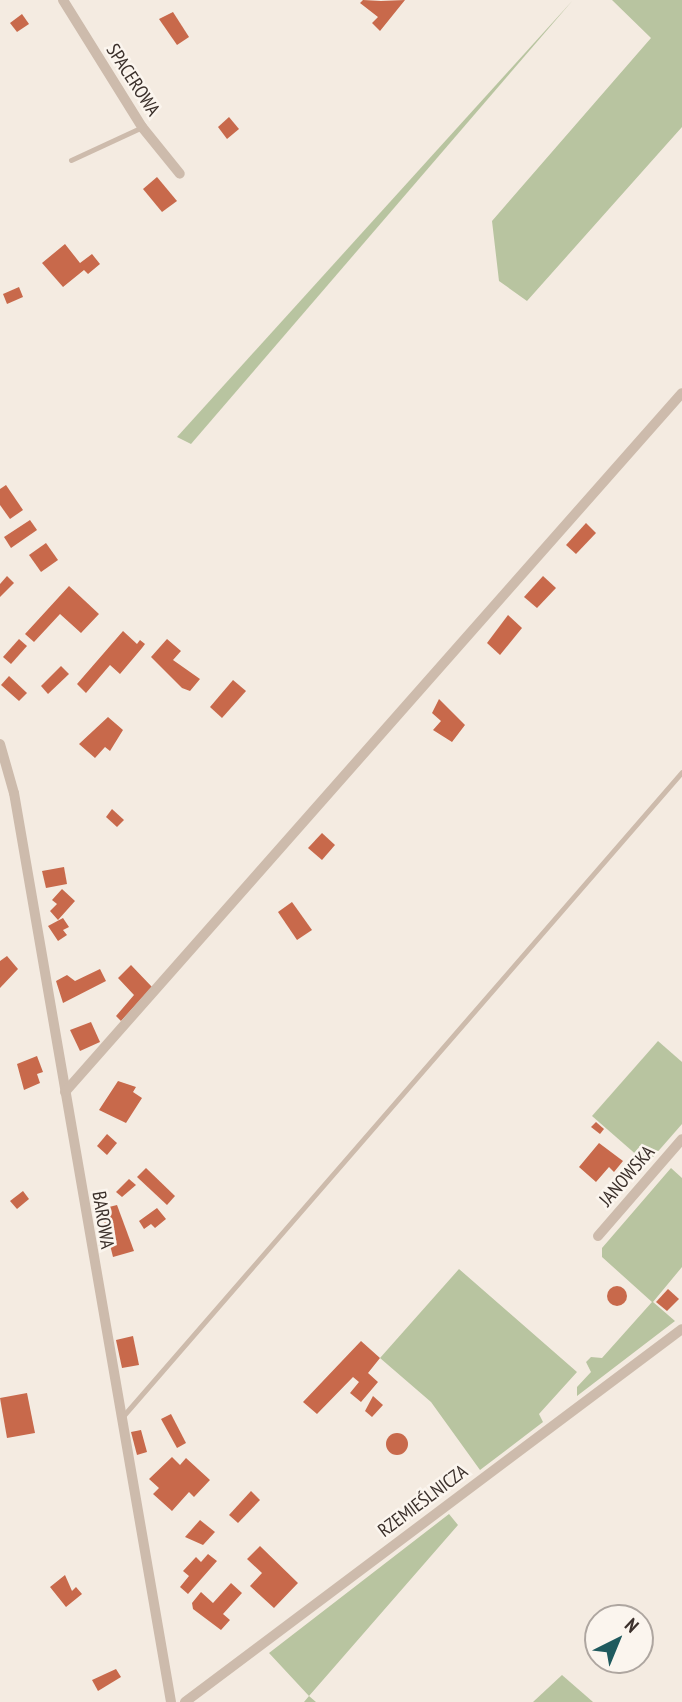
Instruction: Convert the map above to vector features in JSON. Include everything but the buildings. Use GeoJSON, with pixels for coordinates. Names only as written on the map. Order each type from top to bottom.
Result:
{"type":"FeatureCollection","features":[{"type":"Feature","properties":{"kind":"street","name":"SPACEROWA"},"geometry":{"type":"LineString","coordinates":[[63,0],[142,127],[180,174]]}},
{"type":"Feature","properties":{"kind":"street"},"geometry":{"type":"LineString","coordinates":[[65,1092],[682,393]]}},
{"type":"Feature","properties":{"kind":"street","name":"BAROWA"},"geometry":{"type":"LineString","coordinates":[[0,744],[14,793],[119,1420],[171,1702]]}},
{"type":"Feature","properties":{"kind":"street","name":"JANOWSKA"},"geometry":{"type":"LineString","coordinates":[[598,1236],[682,1139]]}},
{"type":"Feature","properties":{"kind":"street","name":"RZEMIEŚLNICZA"},"geometry":{"type":"LineString","coordinates":[[185,1702],[682,1329]]}},
{"type":"Feature","properties":{"kind":"lane"},"geometry":{"type":"LineString","coordinates":[[71,160],[142,127]]}},
{"type":"Feature","properties":{"kind":"lane"},"geometry":{"type":"LineString","coordinates":[[119,1420],[682,772]]}},
{"type":"Feature","properties":{"kind":"green space"},"geometry":{"type":"Polygon","coordinates":[[[573,0],[191,444],[177,437],[573,0]]]}},
{"type":"Feature","properties":{"kind":"green space"},"geometry":{"type":"Polygon","coordinates":[[[612,0],[682,0],[682,127],[527,301],[499,281],[492,221],[651,38],[612,0]]]}},
{"type":"Feature","properties":{"kind":"green space"},"geometry":{"type":"Polygon","coordinates":[[[658,1041],[682,1062],[682,1124],[647,1164],[592,1116],[658,1041]]]}},
{"type":"Feature","properties":{"kind":"green space"},"geometry":{"type":"Polygon","coordinates":[[[671,1168],[682,1178],[682,1267],[653,1302],[675,1321],[577,1396],[577,1387],[591,1372],[586,1362],[591,1357],[602,1358],[652,1302],[602,1257],[602,1248],[671,1168]]]}},
{"type":"Feature","properties":{"kind":"green space"},"geometry":{"type":"Polygon","coordinates":[[[459,1269],[577,1372],[539,1414],[543,1422],[480,1470],[431,1402],[380,1358],[459,1269]]]}},
{"type":"Feature","properties":{"kind":"green space"},"geometry":{"type":"Polygon","coordinates":[[[449,1514],[458,1525],[309,1696],[269,1653],[449,1514]]]}},
{"type":"Feature","properties":{"kind":"green space"},"geometry":{"type":"Polygon","coordinates":[[[562,1675],[585,1695],[593,1702],[533,1702],[562,1675]]]}},
{"type":"Feature","properties":{"kind":"green space"},"geometry":{"type":"Polygon","coordinates":[[[309,1696],[316,1702],[304,1702],[309,1696]]]}}]}
